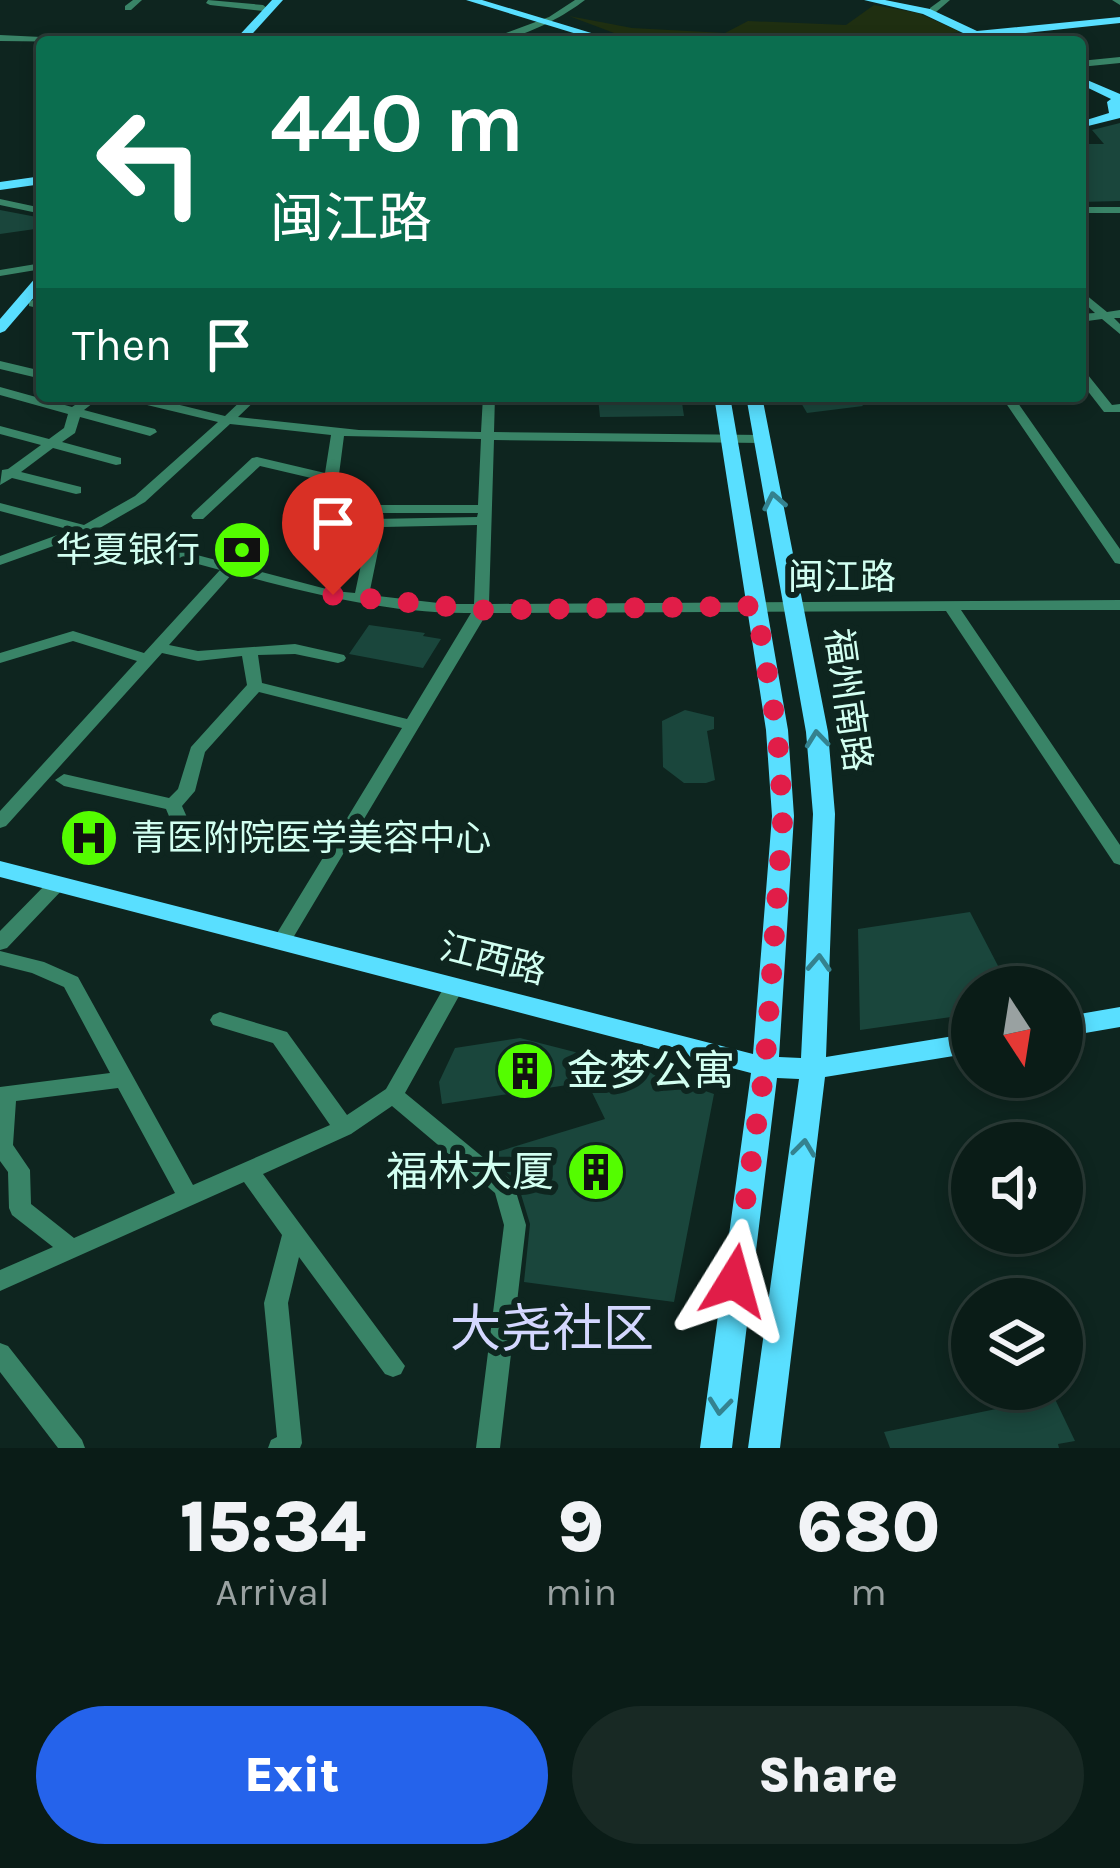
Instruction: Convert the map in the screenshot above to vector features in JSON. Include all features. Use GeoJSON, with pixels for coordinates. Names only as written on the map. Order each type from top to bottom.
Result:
{"type":"FeatureCollection","features":[{"type":"Feature","properties":{"kind":"main road"},"geometry":{"type":"LineString","coordinates":[[471,0],[598,36]]}},
{"type":"Feature","properties":{"kind":"main road"},"geometry":{"type":"LineString","coordinates":[[483,0],[606,36]]}},
{"type":"Feature","properties":{"kind":"main road"},"geometry":{"type":"LineString","coordinates":[[869,0],[931,11]]}},
{"type":"Feature","properties":{"kind":"main road"},"geometry":{"type":"LineString","coordinates":[[882,0],[931,11],[980,36]]}},
{"type":"Feature","properties":{"kind":"main road"},"geometry":{"type":"LineString","coordinates":[[240,36],[270,3]]}},
{"type":"Feature","properties":{"kind":"main road"},"geometry":{"type":"LineString","coordinates":[[1001,36],[1120,22]]}},
{"type":"Feature","properties":{"kind":"main road"},"geometry":{"type":"LineString","coordinates":[[998,36],[1120,22]]}},
{"type":"Feature","properties":{"kind":"main road"},"geometry":{"type":"LineString","coordinates":[[1020,36],[1027,32]]}},
{"type":"Feature","properties":{"kind":"main road"},"geometry":{"type":"LineString","coordinates":[[1086,86],[1118,102],[1112,118],[1086,127]]}},
{"type":"Feature","properties":{"kind":"main road"},"geometry":{"type":"LineString","coordinates":[[1086,128],[1120,128]]}},
{"type":"Feature","properties":{"kind":"main road"},"geometry":{"type":"LineString","coordinates":[[0,177],[36,176]]}},
{"type":"Feature","properties":{"kind":"main road"},"geometry":{"type":"LineString","coordinates":[[0,186],[36,177]]}},
{"type":"Feature","properties":{"kind":"main road"},"geometry":{"type":"LineString","coordinates":[[0,333],[36,287]]}},
{"type":"Feature","properties":{"kind":"main road"},"geometry":{"type":"LineString","coordinates":[[0,333],[36,303]]}},
{"type":"Feature","properties":{"kind":"main road","name":"福州南路"},"geometry":{"type":"LineString","coordinates":[[716,1448],[765,1066],[783,815],[777,730],[723,402]]}},
{"type":"Feature","properties":{"kind":"main road","name":"福州南路"},"geometry":{"type":"LineString","coordinates":[[755,402],[818,732],[824,814],[814,1070],[768,1442]]}},
{"type":"Feature","properties":{"kind":"main road","name":"江西路"},"geometry":{"type":"LineString","coordinates":[[0,868],[765,1066],[814,1070],[951,1047]]}},
{"type":"Feature","properties":{"kind":"main road"},"geometry":{"type":"LineString","coordinates":[[1083,1023],[1120,1017]]}},
{"type":"Feature","properties":{"kind":"street"},"geometry":{"type":"LineString","coordinates":[[128,8],[138,0]]}},
{"type":"Feature","properties":{"kind":"street"},"geometry":{"type":"LineString","coordinates":[[213,0],[210,3],[270,3]]}},
{"type":"Feature","properties":{"kind":"street"},"geometry":{"type":"LineString","coordinates":[[503,36],[551,19],[580,0]]}},
{"type":"Feature","properties":{"kind":"street"},"geometry":{"type":"LineString","coordinates":[[931,11],[946,0]]}},
{"type":"Feature","properties":{"kind":"street"},"geometry":{"type":"LineString","coordinates":[[0,38],[36,40]]}},
{"type":"Feature","properties":{"kind":"street"},"geometry":{"type":"LineString","coordinates":[[1086,63],[1120,60]]}},
{"type":"Feature","properties":{"kind":"street"},"geometry":{"type":"LineString","coordinates":[[0,202],[36,210]]}},
{"type":"Feature","properties":{"kind":"street"},"geometry":{"type":"LineString","coordinates":[[1086,210],[1120,210]]}},
{"type":"Feature","properties":{"kind":"street"},"geometry":{"type":"LineString","coordinates":[[0,273],[36,267]]}},
{"type":"Feature","properties":{"kind":"street"},"geometry":{"type":"LineString","coordinates":[[1086,298],[1120,330]]}},
{"type":"Feature","properties":{"kind":"street"},"geometry":{"type":"LineString","coordinates":[[1086,317],[1120,314]]}},
{"type":"Feature","properties":{"kind":"street"},"geometry":{"type":"LineString","coordinates":[[0,364],[36,373]]}},
{"type":"Feature","properties":{"kind":"street"},"geometry":{"type":"LineString","coordinates":[[1086,381],[1108,409],[1120,408]]}},
{"type":"Feature","properties":{"kind":"street"},"geometry":{"type":"LineString","coordinates":[[0,392],[36,401]]}},
{"type":"Feature","properties":{"kind":"street"},"geometry":{"type":"LineString","coordinates":[[42,402],[150,432]]}},
{"type":"Feature","properties":{"kind":"street"},"geometry":{"type":"LineString","coordinates":[[3,475],[70,430],[76,410],[87,402]]}},
{"type":"Feature","properties":{"kind":"street"},"geometry":{"type":"LineString","coordinates":[[152,402],[226,420],[338,432],[763,439]]}},
{"type":"Feature","properties":{"kind":"street"},"geometry":{"type":"LineString","coordinates":[[0,561],[85,530],[140,499],[247,402]]}},
{"type":"Feature","properties":{"kind":"street"},"geometry":{"type":"LineString","coordinates":[[372,434],[376,402]]}},
{"type":"Feature","properties":{"kind":"street"},"geometry":{"type":"LineString","coordinates":[[280,943],[482,610],[489,402]]}},
{"type":"Feature","properties":{"kind":"street"},"geometry":{"type":"LineString","coordinates":[[1011,402],[1120,560]]}},
{"type":"Feature","properties":{"kind":"street"},"geometry":{"type":"LineString","coordinates":[[0,430],[116,461]]}},
{"type":"Feature","properties":{"kind":"street"},"geometry":{"type":"LineString","coordinates":[[338,432],[327,509],[485,515]]}},
{"type":"Feature","properties":{"kind":"street"},"geometry":{"type":"LineString","coordinates":[[198,516],[256,460],[331,478]]}},
{"type":"Feature","properties":{"kind":"street"},"geometry":{"type":"LineString","coordinates":[[3,475],[76,490]]}},
{"type":"Feature","properties":{"kind":"street","name":"闽江路"},"geometry":{"type":"LineString","coordinates":[[0,507],[228,570],[361,599],[482,610],[1120,605]]}},
{"type":"Feature","properties":{"kind":"street"},"geometry":{"type":"LineString","coordinates":[[327,523],[485,515]]}},
{"type":"Feature","properties":{"kind":"street"},"geometry":{"type":"LineString","coordinates":[[361,599],[377,522]]}},
{"type":"Feature","properties":{"kind":"street"},"geometry":{"type":"LineString","coordinates":[[0,822],[228,570]]}},
{"type":"Feature","properties":{"kind":"street"},"geometry":{"type":"LineString","coordinates":[[951,608],[1120,859]]}},
{"type":"Feature","properties":{"kind":"street"},"geometry":{"type":"LineString","coordinates":[[0,658],[73,636],[153,653],[198,656],[295,649],[338,658]]}},
{"type":"Feature","properties":{"kind":"street"},"geometry":{"type":"LineString","coordinates":[[250,652],[255,686]]}},
{"type":"Feature","properties":{"kind":"street"},"geometry":{"type":"LineString","coordinates":[[255,686],[412,725]]}},
{"type":"Feature","properties":{"kind":"street"},"geometry":{"type":"LineString","coordinates":[[173,805],[186,791],[197,751],[255,686]]}},
{"type":"Feature","properties":{"kind":"street"},"geometry":{"type":"LineString","coordinates":[[64,780],[173,805]]}},
{"type":"Feature","properties":{"kind":"street"},"geometry":{"type":"LineString","coordinates":[[173,805],[188,840]]}},
{"type":"Feature","properties":{"kind":"street"},"geometry":{"type":"LineString","coordinates":[[0,944],[57,884]]}},
{"type":"Feature","properties":{"kind":"street"},"geometry":{"type":"LineString","coordinates":[[0,958],[71,982],[188,1197]]}},
{"type":"Feature","properties":{"kind":"street"},"geometry":{"type":"LineString","coordinates":[[0,1281],[344,1128],[393,1095],[454,987]]}},
{"type":"Feature","properties":{"kind":"street"},"geometry":{"type":"LineString","coordinates":[[220,1020],[280,1036],[344,1128]]}},
{"type":"Feature","properties":{"kind":"street"},"geometry":{"type":"LineString","coordinates":[[72,1249],[20,1208],[20,1170],[2,1147],[3,1095],[124,1079]]}},
{"type":"Feature","properties":{"kind":"street"},"geometry":{"type":"LineString","coordinates":[[393,1095],[505,1188],[515,1225],[488,1448]]}},
{"type":"Feature","properties":{"kind":"street"},"geometry":{"type":"LineString","coordinates":[[248,1171],[393,1366]]}},
{"type":"Feature","properties":{"kind":"street"},"geometry":{"type":"LineString","coordinates":[[280,1448],[290,1443],[276,1304],[294,1233]]}},
{"type":"Feature","properties":{"kind":"street"},"geometry":{"type":"LineString","coordinates":[[0,1354],[73,1448]]}},
{"type":"Feature","properties":{"kind":"green space"},"geometry":{"type":"Polygon","coordinates":[[[874,5],[918,13],[961,32],[622,36],[569,16],[632,28],[725,33],[748,21],[846,25],[874,5]]]}},
{"type":"Feature","properties":{"kind":"building"},"geometry":{"type":"Polygon","coordinates":[[[1120,123],[1120,201],[1086,202],[1086,144],[1104,144],[1092,130],[1120,123]]]}},
{"type":"Feature","properties":{"kind":"building"},"geometry":{"type":"Polygon","coordinates":[[[0,210],[36,217],[36,229],[0,234],[0,210]]]}},
{"type":"Feature","properties":{"kind":"building"},"geometry":{"type":"Polygon","coordinates":[[[598,402],[682,402],[684,416],[600,417],[598,402]]]}},
{"type":"Feature","properties":{"kind":"building"},"geometry":{"type":"Polygon","coordinates":[[[801,402],[860,402],[863,406],[807,413],[801,402]]]}},
{"type":"Feature","properties":{"kind":"building"},"geometry":{"type":"Polygon","coordinates":[[[369,625],[441,639],[423,668],[349,654],[369,625]]]}},
{"type":"Feature","properties":{"kind":"building"},"geometry":{"type":"Polygon","coordinates":[[[685,710],[714,717],[714,729],[707,731],[715,780],[684,783],[663,767],[662,721],[685,710]]]}},
{"type":"Feature","properties":{"kind":"building"},"geometry":{"type":"Polygon","coordinates":[[[970,912],[998,966],[951,966],[951,1017],[860,1030],[858,929],[970,912]]]}},
{"type":"Feature","properties":{"kind":"building","name":"福林大厦"},"geometry":{"type":"Polygon","coordinates":[[[520,1038],[610,1061],[600,1086],[644,1070],[714,1094],[674,1302],[524,1282],[530,1224],[517,1181],[487,1155],[605,1119],[587,1082],[442,1104],[439,1082],[455,1048],[520,1038]]]}},
{"type":"Feature","properties":{"kind":"building"},"geometry":{"type":"Polygon","coordinates":[[[991,1410],[1060,1410],[1075,1441],[1058,1444],[1059,1448],[890,1448],[884,1432],[991,1410]]]}},
{"type":"Feature","properties":{"kind":"place","name":"华夏银行"},"geometry":{"type":"Point","coordinates":[242,550]}},
{"type":"Feature","properties":{"kind":"place","name":"青医附院医学美容中心"},"geometry":{"type":"Point","coordinates":[89,838]}},
{"type":"Feature","properties":{"kind":"place","name":"金梦公寓"},"geometry":{"type":"Point","coordinates":[525,1071]}},
{"type":"Feature","properties":{"kind":"place","name":"福林大厦"},"geometry":{"type":"Point","coordinates":[596,1172]}},
{"type":"Feature","properties":{"kind":"district","name":"大尧社区"},"geometry":{"type":"Point","coordinates":[552,1329]}},
{"type":"Feature","properties":{"kind":"route"},"geometry":{"type":"LineString","coordinates":[[333,595],[482,610],[756,606],[777,730],[783,815],[765,1066],[734,1281]]}}]}
